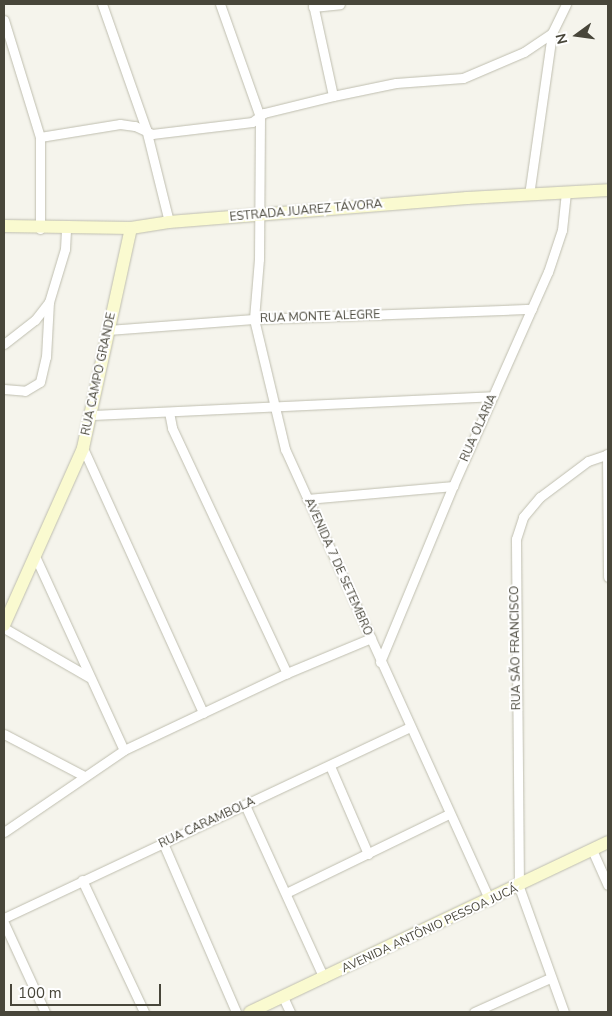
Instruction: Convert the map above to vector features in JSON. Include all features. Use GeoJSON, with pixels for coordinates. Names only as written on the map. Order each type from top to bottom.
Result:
{"type":"FeatureCollection","features":[{"type":"Feature","properties":{"kind":"street"},"geometry":{"type":"LineString","coordinates":[[102,4],[146,129],[169,222]]}},
{"type":"Feature","properties":{"kind":"street"},"geometry":{"type":"LineString","coordinates":[[220,4],[260,117]]}},
{"type":"Feature","properties":{"kind":"street"},"geometry":{"type":"LineString","coordinates":[[333,96],[313,6],[340,4]]}},
{"type":"Feature","properties":{"kind":"street"},"geometry":{"type":"LineString","coordinates":[[529,195],[552,33],[566,4]]}},
{"type":"Feature","properties":{"kind":"street"},"geometry":{"type":"LineString","coordinates":[[4,20],[40,137],[40,229]]}},
{"type":"Feature","properties":{"kind":"street"},"geometry":{"type":"LineString","coordinates":[[40,137],[120,124],[146,129],[157,134],[252,122],[264,113],[396,83],[452,82],[524,52],[552,33]]}},
{"type":"Feature","properties":{"kind":"street","name":"AVENIDA 7 DE SETEMBRO"},"geometry":{"type":"LineString","coordinates":[[260,117],[254,319],[285,449],[490,901]]}},
{"type":"Feature","properties":{"kind":"street","name":"ESTRADA JUAREZ TÁVORA"},"geometry":{"type":"LineString","coordinates":[[4,226],[40,229],[131,228],[169,222],[608,190]]}},
{"type":"Feature","properties":{"kind":"street","name":"RUA OLARIA"},"geometry":{"type":"LineString","coordinates":[[380,662],[453,486],[532,309],[557,246],[566,192]]}},
{"type":"Feature","properties":{"kind":"street","name":"RUA CAMPO GRANDE"},"geometry":{"type":"LineString","coordinates":[[4,626],[83,448],[92,415],[108,330],[131,228]]}},
{"type":"Feature","properties":{"kind":"street"},"geometry":{"type":"LineString","coordinates":[[4,389],[25,392],[40,382],[46,356],[49,302],[60,267],[66,229]]}},
{"type":"Feature","properties":{"kind":"street"},"geometry":{"type":"LineString","coordinates":[[4,344],[35,320],[49,302]]}},
{"type":"Feature","properties":{"kind":"street","name":"RUA MONTE ALEGRE"},"geometry":{"type":"LineString","coordinates":[[108,330],[254,319],[532,309]]}},
{"type":"Feature","properties":{"kind":"street"},"geometry":{"type":"LineString","coordinates":[[92,415],[493,396]]}},
{"type":"Feature","properties":{"kind":"street"},"geometry":{"type":"LineString","coordinates":[[168,412],[172,428],[287,673]]}},
{"type":"Feature","properties":{"kind":"street"},"geometry":{"type":"LineString","coordinates":[[83,448],[203,712]]}},
{"type":"Feature","properties":{"kind":"street"},"geometry":{"type":"LineString","coordinates":[[608,454],[608,577]]}},
{"type":"Feature","properties":{"kind":"street","name":"RUA SÃO FRANCISCO"},"geometry":{"type":"LineString","coordinates":[[564,1012],[550,978],[519,887],[516,539],[523,517],[540,497],[588,462],[608,454]]}},
{"type":"Feature","properties":{"kind":"street"},"geometry":{"type":"LineString","coordinates":[[307,499],[453,486]]}},
{"type":"Feature","properties":{"kind":"street"},"geometry":{"type":"LineString","coordinates":[[36,556],[124,750]]}},
{"type":"Feature","properties":{"kind":"street"},"geometry":{"type":"LineString","coordinates":[[4,626],[90,677]]}},
{"type":"Feature","properties":{"kind":"street"},"geometry":{"type":"LineString","coordinates":[[4,832],[124,750],[287,673],[371,638]]}},
{"type":"Feature","properties":{"kind":"street","name":"RUA CARAMBOLA"},"geometry":{"type":"LineString","coordinates":[[4,918],[410,727]]}},
{"type":"Feature","properties":{"kind":"street"},"geometry":{"type":"LineString","coordinates":[[4,734],[84,776]]}},
{"type":"Feature","properties":{"kind":"street"},"geometry":{"type":"LineString","coordinates":[[330,766],[368,854]]}},
{"type":"Feature","properties":{"kind":"street"},"geometry":{"type":"LineString","coordinates":[[245,805],[324,978]]}},
{"type":"Feature","properties":{"kind":"street"},"geometry":{"type":"LineString","coordinates":[[286,893],[449,814]]}},
{"type":"Feature","properties":{"kind":"street","name":"AVENIDA ANTÔNIO PESSOA JUCÁ"},"geometry":{"type":"LineString","coordinates":[[250,1012],[490,901],[593,852],[608,842]]}},
{"type":"Feature","properties":{"kind":"street"},"geometry":{"type":"LineString","coordinates":[[163,843],[236,1012]]}},
{"type":"Feature","properties":{"kind":"street"},"geometry":{"type":"LineString","coordinates":[[593,852],[608,885]]}},
{"type":"Feature","properties":{"kind":"street"},"geometry":{"type":"LineString","coordinates":[[82,880],[144,1012]]}},
{"type":"Feature","properties":{"kind":"street"},"geometry":{"type":"LineString","coordinates":[[4,923],[45,1012]]}},
{"type":"Feature","properties":{"kind":"street"},"geometry":{"type":"LineString","coordinates":[[474,1012],[550,978]]}},
{"type":"Feature","properties":{"kind":"street"},"geometry":{"type":"LineString","coordinates":[[283,997],[290,1012]]}}]}
